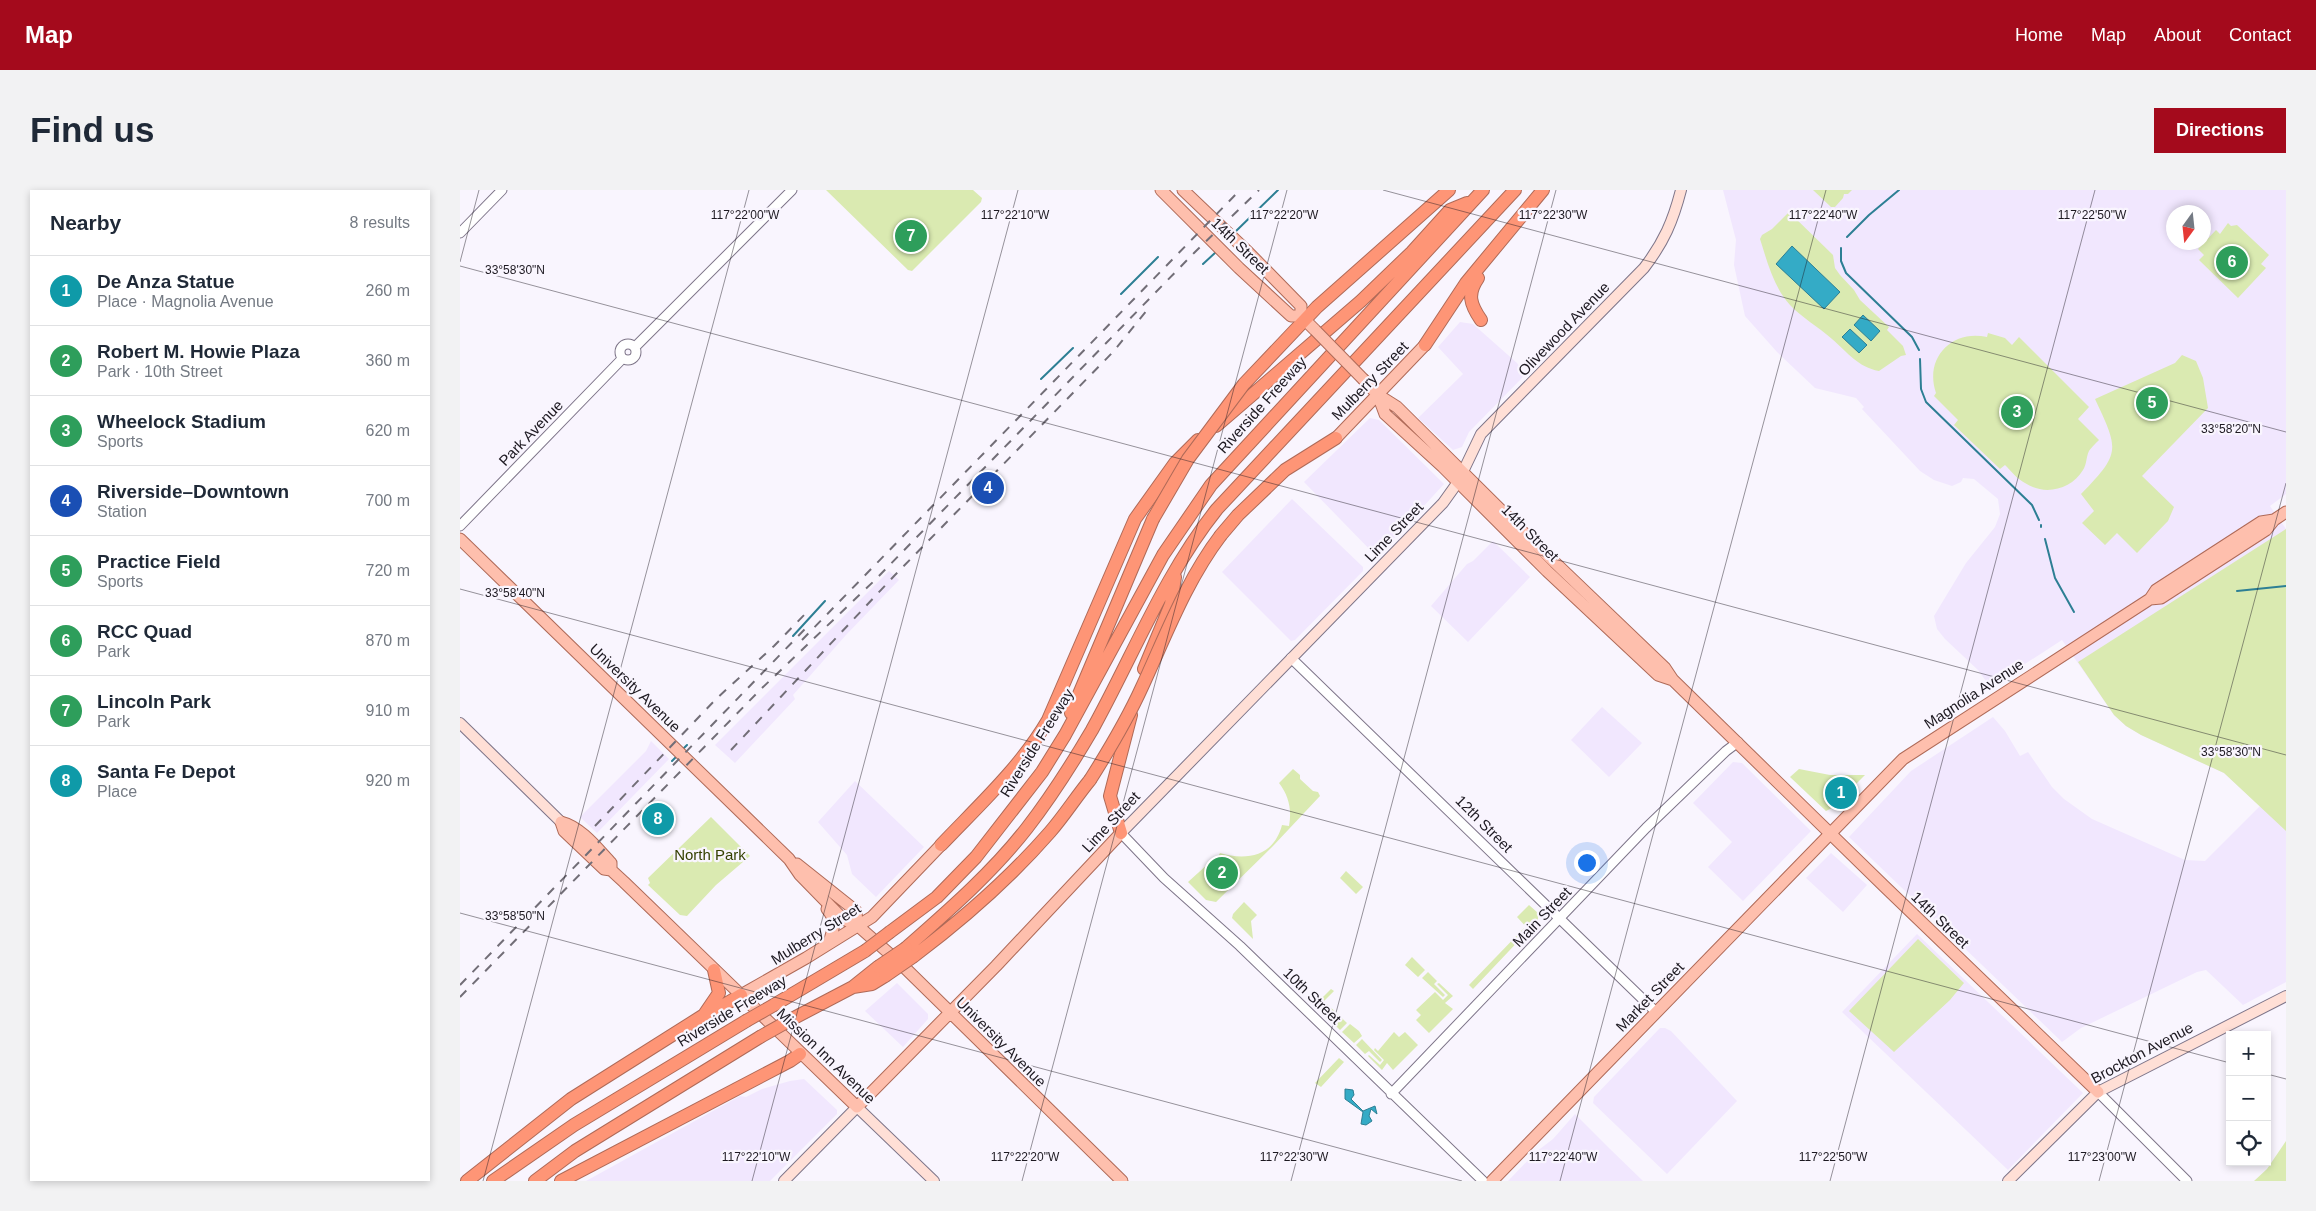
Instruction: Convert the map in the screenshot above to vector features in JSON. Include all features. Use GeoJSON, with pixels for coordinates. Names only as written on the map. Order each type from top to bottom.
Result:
{"type":"FeatureCollection","features":[{"type":"Feature","properties":{"kind":"highway"},"geometry":{"type":"LineString","coordinates":[[1065,735],[1074,702],[1153,519],[1188,459],[1244,384],[1303,318],[1449,190]]}},
{"type":"Feature","properties":{"kind":"highway","name":"Riverside Freeway"},"geometry":{"type":"LineString","coordinates":[[492,1181],[574,1125],[865,951],[937,897],[976,857],[1042,772],[1065,735],[1163,555],[1211,485],[1483,190]]}},
{"type":"Feature","properties":{"kind":"highway"},"geometry":{"type":"LineString","coordinates":[[910,952],[983,877],[1026,829],[1060,781],[1091,731],[1176,568],[1201,528],[1232,490],[1515,190]]}},
{"type":"Feature","properties":{"kind":"highway"},"geometry":{"type":"LineString","coordinates":[[1425,345],[1455,298],[1543,190]]}},
{"type":"Feature","properties":{"kind":"highway"},"geometry":{"type":"LineString","coordinates":[[941,845],[1014,768],[1035,742],[1048,720],[1130,530],[1175,463],[1193,444],[1361,301],[1412,252],[1450,210],[1472,201]]}},
{"type":"Feature","properties":{"kind":"highway"},"geometry":{"type":"LineString","coordinates":[[1481,320],[1471,304],[1471,290],[1492,258],[1494,248]]}},
{"type":"Feature","properties":{"kind":"highway"},"geometry":{"type":"LineString","coordinates":[[535,1181],[575,1151],[760,1037],[853,987],[872,984],[881,971],[968,912],[1019,866],[1051,831],[1090,780],[1126,720],[1198,567],[1238,515],[1285,470],[1336,438]]}},
{"type":"Feature","properties":{"kind":"highway"},"geometry":{"type":"LineString","coordinates":[[1121,833],[1114,816],[1110,796],[1139,684],[1171,604],[1176,568]]}},
{"type":"Feature","properties":{"kind":"highway"},"geometry":{"type":"LineString","coordinates":[[704,1016],[712,1007],[718,993],[714,970]]}},
{"type":"Feature","properties":{"kind":"highway"},"geometry":{"type":"LineString","coordinates":[[467,1181],[571,1099],[741,995]]}},
{"type":"Feature","properties":{"kind":"highway"},"geometry":{"type":"LineString","coordinates":[[561,1181],[790,1062],[800,1054]]}},
{"type":"Feature","properties":{"kind":"main road","name":"14th Street"},"geometry":{"type":"LineString","coordinates":[[1161,190],[1239,268],[1291,316],[1303,318],[1378,395],[1385,414],[1460,477],[1584,590],[1665,668],[1673,680],[2098,1092]]}},
{"type":"Feature","properties":{"kind":"main road","name":"14th Street"},"geometry":{"type":"LineString","coordinates":[[1183,190],[1249,252],[1301,306],[1303,318]]}},
{"type":"Feature","properties":{"kind":"main road","name":"Olivewood Avenue"},"geometry":{"type":"LineString","coordinates":[[1460,477],[1481,434],[1644,268],[1663,242],[1682,190]]}},
{"type":"Feature","properties":{"kind":"main road","name":"Mulberry Street"},"geometry":{"type":"LineString","coordinates":[[1336,438],[1425,345]]}},
{"type":"Feature","properties":{"kind":"main road","name":"14th Street"},"geometry":{"type":"LineString","coordinates":[[1460,477],[1547,571],[1658,675],[1673,680]]}},
{"type":"Feature","properties":{"kind":"main road","name":"Lime Street"},"geometry":{"type":"LineString","coordinates":[[784,1181],[951,1013],[1121,833],[1443,503],[1460,477]]}},
{"type":"Feature","properties":{"kind":"main road","name":"Magnolia Avenue"},"geometry":{"type":"LineString","coordinates":[[1830,833],[1913,751],[2150,599],[2156,590],[2261,522],[2274,520],[2286,512]]}},
{"type":"Feature","properties":{"kind":"main road","name":"University Avenue"},"geometry":{"type":"LineString","coordinates":[[460,538],[789,859],[843,919],[857,925],[951,1013],[1122,1181]]}},
{"type":"Feature","properties":{"kind":"main road"},"geometry":{"type":"LineString","coordinates":[[1547,571],[1552,567],[1571,584],[1584,590]]}},
{"type":"Feature","properties":{"kind":"main road","name":"Mission Inn Avenue"},"geometry":{"type":"LineString","coordinates":[[460,723],[562,822],[564,831],[604,869],[611,870],[934,1181]]}},
{"type":"Feature","properties":{"kind":"main road","name":"Market Street"},"geometry":{"type":"LineString","coordinates":[[1492,1181],[1830,833]]}},
{"type":"Feature","properties":{"kind":"main road","name":"Mulberry Street"},"geometry":{"type":"LineString","coordinates":[[741,995],[872,917],[941,845]]}},
{"type":"Feature","properties":{"kind":"main road","name":"University Avenue"},"geometry":{"type":"LineString","coordinates":[[789,859],[805,869],[856,911],[857,925]]}},
{"type":"Feature","properties":{"kind":"main road"},"geometry":{"type":"LineString","coordinates":[[820,894],[820,901],[834,920],[835,926],[829,943]]}},
{"type":"Feature","properties":{"kind":"main road","name":"Brockton Avenue"},"geometry":{"type":"LineString","coordinates":[[2008,1181],[2098,1092],[2286,996]]}},
{"type":"Feature","properties":{"kind":"street"},"geometry":{"type":"LineString","coordinates":[[460,233],[502,190]]}},
{"type":"Feature","properties":{"kind":"street","name":"Park Avenue"},"geometry":{"type":"LineString","coordinates":[[460,526],[622,359],[620,352],[622,346],[628,344],[635,347],[792,190]]}},
{"type":"Feature","properties":{"kind":"street","name":"12th Street"},"geometry":{"type":"LineString","coordinates":[[1291,658],[1656,1012]]}},
{"type":"Feature","properties":{"kind":"street","name":"Main Street"},"geometry":{"type":"LineString","coordinates":[[1391,1094],[1658,816],[1738,742]]}},
{"type":"Feature","properties":{"kind":"street","name":"10th Street"},"geometry":{"type":"LineString","coordinates":[[1121,833],[1164,878],[1230,936],[1391,1094],[1483,1181]]}},
{"type":"Feature","properties":{"kind":"street","name":"14th Street"},"geometry":{"type":"LineString","coordinates":[[2098,1092],[2187,1181]]}},
{"type":"Feature","properties":{"kind":"shaded area"},"geometry":{"type":"Polygon","coordinates":[[[1723,190],[2286,190],[2286,494],[2270,506],[2286,529],[2286,982],[2243,1005],[2206,970],[2197,972],[2081,1028],[2062,1042],[1849,837],[1911,771],[1993,717],[2005,731],[2020,756],[2028,752],[2052,787],[2064,799],[2092,819],[2185,860],[2205,861],[2260,806],[2224,773],[2141,735],[2126,726],[2114,715],[2062,640],[1997,682],[1986,681],[1978,670],[1945,639],[1937,629],[1934,616],[1966,563],[1995,527],[2000,514],[1998,499],[1974,479],[1963,478],[1961,482],[1952,486],[1934,480],[1920,471],[1862,409],[1864,407],[1856,398],[1815,388],[1777,352],[1745,316],[1734,265],[1736,240],[1723,190]]]}},
{"type":"Feature","properties":{"kind":"shaded area"},"geometry":{"type":"Polygon","coordinates":[[[1460,322],[1473,324],[1517,363],[1524,373],[1522,378],[1469,432],[1462,447],[1453,450],[1418,418],[1463,374],[1438,347],[1460,322]]]}},
{"type":"Feature","properties":{"kind":"shaded area"},"geometry":{"type":"Polygon","coordinates":[[[1370,418],[1379,420],[1444,484],[1377,557],[1304,482],[1370,418]]]}},
{"type":"Feature","properties":{"kind":"shaded area"},"geometry":{"type":"Polygon","coordinates":[[[1292,499],[1363,567],[1363,571],[1295,640],[1291,641],[1222,572],[1292,499]]]}},
{"type":"Feature","properties":{"kind":"shaded area"},"geometry":{"type":"Polygon","coordinates":[[[1493,541],[1530,577],[1468,642],[1431,606],[1467,564],[1473,561],[1493,541]]]}},
{"type":"Feature","properties":{"kind":"shaded area"},"geometry":{"type":"Polygon","coordinates":[[[889,571],[899,580],[846,635],[793,695],[795,699],[735,763],[715,745],[889,571]]]}},
{"type":"Feature","properties":{"kind":"shaded area"},"geometry":{"type":"Polygon","coordinates":[[[1602,707],[1642,743],[1609,777],[1571,740],[1602,707]]]}},
{"type":"Feature","properties":{"kind":"shaded area"},"geometry":{"type":"Polygon","coordinates":[[[651,741],[669,759],[597,833],[580,817],[646,751],[651,741]]]}},
{"type":"Feature","properties":{"kind":"shaded area"},"geometry":{"type":"Polygon","coordinates":[[[1733,762],[1742,763],[1811,831],[1743,901],[1708,867],[1732,842],[1693,803],[1733,762]]]}},
{"type":"Feature","properties":{"kind":"shaded area"},"geometry":{"type":"Polygon","coordinates":[[[855,781],[924,847],[876,897],[852,874],[847,855],[818,822],[855,781]]]}},
{"type":"Feature","properties":{"kind":"shaded area"},"geometry":{"type":"Polygon","coordinates":[[[1831,853],[1867,885],[1843,912],[1806,878],[1831,853]]]}},
{"type":"Feature","properties":{"kind":"shaded area"},"geometry":{"type":"Polygon","coordinates":[[[1917,934],[2083,1093],[2008,1170],[1842,1012],[1917,934]]]}},
{"type":"Feature","properties":{"kind":"shaded area"},"geometry":{"type":"Polygon","coordinates":[[[897,983],[928,1014],[928,1019],[903,1047],[865,1011],[897,983]]]}},
{"type":"Feature","properties":{"kind":"shaded area"},"geometry":{"type":"Polygon","coordinates":[[[1660,1028],[1671,1031],[1737,1101],[1667,1174],[1593,1103],[1594,1097],[1660,1028]]]}},
{"type":"Feature","properties":{"kind":"shaded area"},"geometry":{"type":"Polygon","coordinates":[[[804,1079],[837,1110],[837,1114],[770,1181],[586,1181],[740,1096],[746,1097],[762,1089],[804,1079]]]}},
{"type":"Feature","properties":{"kind":"shaded area"},"geometry":{"type":"Polygon","coordinates":[[[1575,1114],[1643,1181],[1508,1181],[1536,1152],[1553,1139],[1575,1114]]]}},
{"type":"Feature","properties":{"kind":"green space"},"geometry":{"type":"Polygon","coordinates":[[[826,190],[973,190],[982,198],[981,202],[912,271],[908,270],[826,190]]]}},
{"type":"Feature","properties":{"kind":"green space"},"geometry":{"type":"Polygon","coordinates":[[[1813,190],[1852,190],[1848,194],[1844,194],[1835,207],[1831,207],[1813,190]]]}},
{"type":"Feature","properties":{"kind":"green space"},"geometry":{"type":"Polygon","coordinates":[[[1789,212],[1833,255],[1835,268],[1840,275],[1854,290],[1860,300],[1889,327],[1887,330],[1903,346],[1906,355],[1901,356],[1879,371],[1865,366],[1800,314],[1784,298],[1772,274],[1760,239],[1762,235],[1772,229],[1789,212]]]}},
{"type":"Feature","properties":{"kind":"green space"},"geometry":{"type":"Polygon","coordinates":[[[2228,223],[2231,226],[2237,225],[2269,255],[2261,264],[2266,268],[2238,298],[2199,260],[2204,255],[2199,250],[2211,250],[2211,235],[2216,230],[2220,234],[2228,223]]]}},
{"type":"Feature","properties":{"kind":"green space"},"geometry":{"type":"Polygon","coordinates":[[[1988,333],[2005,338],[2012,345],[2019,337],[2089,407],[2078,419],[2099,440],[2089,451],[2083,470],[2072,482],[2057,489],[2040,489],[2022,481],[2005,465],[2000,469],[1954,425],[1958,420],[1934,396],[1936,393],[1933,380],[1934,368],[1944,349],[1952,342],[1963,337],[1987,337],[1988,333]]]}},
{"type":"Feature","properties":{"kind":"green space"},"geometry":{"type":"Polygon","coordinates":[[[2182,355],[2196,361],[2203,378],[2208,408],[2142,476],[2174,507],[2168,521],[2137,553],[2117,533],[2105,545],[2082,523],[2094,511],[2081,494],[2103,469],[2112,450],[2109,430],[2095,399],[2175,363],[2182,355]]]}},
{"type":"Feature","properties":{"kind":"green space"},"geometry":{"type":"Polygon","coordinates":[[[2286,529],[2286,831],[2224,773],[2141,735],[2126,726],[2114,715],[2078,662],[2286,529]]]}},
{"type":"Feature","properties":{"kind":"green space"},"geometry":{"type":"Polygon","coordinates":[[[1293,769],[1300,775],[1300,779],[1313,791],[1318,792],[1320,796],[1273,846],[1216,902],[1206,900],[1188,882],[1209,863],[1214,864],[1220,853],[1240,856],[1258,854],[1273,844],[1282,825],[1289,826],[1289,803],[1279,783],[1293,769]]]}},
{"type":"Feature","properties":{"kind":"green space"},"geometry":{"type":"Polygon","coordinates":[[[1799,769],[1830,775],[1865,775],[1832,808],[1826,811],[1790,777],[1799,769]]]}},
{"type":"Feature","properties":{"kind":"green space","name":"North Park"},"geometry":{"type":"Polygon","coordinates":[[[711,817],[750,856],[716,885],[687,916],[680,915],[648,885],[650,883],[648,878],[711,817]]]}},
{"type":"Feature","properties":{"kind":"green space"},"geometry":{"type":"Polygon","coordinates":[[[1346,871],[1363,887],[1356,894],[1340,878],[1346,871]]]}},
{"type":"Feature","properties":{"kind":"green space"},"geometry":{"type":"Polygon","coordinates":[[[1244,902],[1257,915],[1251,921],[1253,939],[1232,918],[1233,914],[1244,902]]]}},
{"type":"Feature","properties":{"kind":"green space"},"geometry":{"type":"Polygon","coordinates":[[[1529,905],[1538,913],[1538,922],[1529,930],[1517,917],[1529,905]]]}},
{"type":"Feature","properties":{"kind":"green space"},"geometry":{"type":"Polygon","coordinates":[[[1524,928],[1528,931],[1473,989],[1469,985],[1524,928]]]}},
{"type":"Feature","properties":{"kind":"green space"},"geometry":{"type":"Polygon","coordinates":[[[1918,939],[1964,983],[1950,1000],[1894,1052],[1849,1011],[1918,939]]]}},
{"type":"Feature","properties":{"kind":"green space"},"geometry":{"type":"Polygon","coordinates":[[[1412,957],[1425,970],[1418,977],[1405,965],[1412,957]]]}},
{"type":"Feature","properties":{"kind":"green space"},"geometry":{"type":"Polygon","coordinates":[[[1428,972],[1437,981],[1434,984],[1445,995],[1443,997],[1422,978],[1428,972]]]}},
{"type":"Feature","properties":{"kind":"green space"},"geometry":{"type":"Polygon","coordinates":[[[1439,983],[1453,996],[1445,1003],[1453,1009],[1429,1033],[1416,1020],[1421,1015],[1416,1010],[1435,992],[1443,1000],[1448,995],[1437,984],[1439,983]]]}},
{"type":"Feature","properties":{"kind":"green space"},"geometry":{"type":"Polygon","coordinates":[[[1331,989],[1334,991],[1324,1001],[1347,1023],[1340,1030],[1315,1005],[1331,989]]]}},
{"type":"Feature","properties":{"kind":"green space"},"geometry":{"type":"Polygon","coordinates":[[[1350,1024],[1362,1036],[1354,1043],[1342,1032],[1350,1024]]]}},
{"type":"Feature","properties":{"kind":"green space"},"geometry":{"type":"Polygon","coordinates":[[[1394,1032],[1399,1037],[1405,1032],[1418,1045],[1393,1070],[1387,1063],[1382,1070],[1368,1056],[1380,1065],[1384,1060],[1374,1050],[1375,1048],[1378,1051],[1394,1032]]]}},
{"type":"Feature","properties":{"kind":"green space"},"geometry":{"type":"Polygon","coordinates":[[[1362,1039],[1382,1060],[1380,1062],[1369,1051],[1365,1054],[1356,1045],[1362,1039]]]}},
{"type":"Feature","properties":{"kind":"green space"},"geometry":{"type":"Polygon","coordinates":[[[1339,1058],[1344,1062],[1321,1087],[1315,1083],[1339,1058]]]}},
{"type":"Feature","properties":{"kind":"green space"},"geometry":{"type":"Polygon","coordinates":[[[2286,1141],[2286,1181],[2254,1181],[2271,1166],[2286,1141]]]}},
{"type":"Feature","properties":{"kind":"water"},"geometry":{"type":"Polygon","coordinates":[[[1792,246],[1840,292],[1824,309],[1776,264],[1792,246]]]}},
{"type":"Feature","properties":{"kind":"water"},"geometry":{"type":"Polygon","coordinates":[[[1863,315],[1880,331],[1871,341],[1854,325],[1863,315]]]}},
{"type":"Feature","properties":{"kind":"water"},"geometry":{"type":"Polygon","coordinates":[[[1850,329],[1867,345],[1859,353],[1842,337],[1850,329]]]}},
{"type":"Feature","properties":{"kind":"water"},"geometry":{"type":"Polygon","coordinates":[[[1345,1089],[1353,1090],[1354,1095],[1351,1099],[1363,1111],[1375,1106],[1377,1114],[1371,1109],[1369,1116],[1372,1121],[1366,1125],[1361,1124],[1363,1112],[1345,1099],[1345,1089]]]}},
{"type":"Feature","properties":{"kind":"waterway"},"geometry":{"type":"LineString","coordinates":[[1233,234],[1278,190]]}},
{"type":"Feature","properties":{"kind":"waterway"},"geometry":{"type":"LineString","coordinates":[[1847,237],[1869,215],[1899,190]]}},
{"type":"Feature","properties":{"kind":"waterway"},"geometry":{"type":"LineString","coordinates":[[1841,248],[1841,261],[1846,273],[1912,337],[1919,350]]}},
{"type":"Feature","properties":{"kind":"waterway"},"geometry":{"type":"LineString","coordinates":[[1203,264],[1216,252]]}},
{"type":"Feature","properties":{"kind":"waterway"},"geometry":{"type":"LineString","coordinates":[[1121,294],[1158,257]]}},
{"type":"Feature","properties":{"kind":"waterway"},"geometry":{"type":"LineString","coordinates":[[1041,379],[1073,348]]}},
{"type":"Feature","properties":{"kind":"waterway"},"geometry":{"type":"LineString","coordinates":[[1920,359],[1921,389],[1926,402],[2032,505],[2039,520]]}},
{"type":"Feature","properties":{"kind":"waterway"},"geometry":{"type":"LineString","coordinates":[[2045,539],[2055,578],[2074,612]]}},
{"type":"Feature","properties":{"kind":"waterway"},"geometry":{"type":"LineString","coordinates":[[2237,591],[2286,586]]}},
{"type":"Feature","properties":{"kind":"waterway"},"geometry":{"type":"LineString","coordinates":[[793,636],[825,601]]}},
{"type":"Feature","properties":{"kind":"waterway"},"geometry":{"type":"LineString","coordinates":[[682,750],[687,745]]}},
{"type":"Feature","properties":{"kind":"waterway"},"geometry":{"type":"LineString","coordinates":[[672,761],[677,756]]}},
{"type":"Feature","properties":{"kind":"railway"},"geometry":{"type":"LineString","coordinates":[[802,640],[1240,190]]}},
{"type":"Feature","properties":{"kind":"railway"},"geometry":{"type":"LineString","coordinates":[[460,997],[760,690],[874,581],[1194,253],[1259,190]]}},
{"type":"Feature","properties":{"kind":"railway"},"geometry":{"type":"LineString","coordinates":[[731,750],[895,575],[1113,352],[1148,309]]}},
{"type":"Feature","properties":{"kind":"railway"},"geometry":{"type":"LineString","coordinates":[[595,826],[716,699],[774,646],[807,612]]}},
{"type":"Feature","properties":{"kind":"railway"},"geometry":{"type":"LineString","coordinates":[[460,985],[805,629]]}},
{"type":"Feature","properties":{"kind":"place","name":"Lincoln Park"},"geometry":{"type":"Point","coordinates":[911,236]}},
{"type":"Feature","properties":{"kind":"place","name":"RCC Quad"},"geometry":{"type":"Point","coordinates":[2232,262]}},
{"type":"Feature","properties":{"kind":"place","name":"Practice Field"},"geometry":{"type":"Point","coordinates":[2152,403]}},
{"type":"Feature","properties":{"kind":"place","name":"Wheelock Stadium"},"geometry":{"type":"Point","coordinates":[2017,412]}},
{"type":"Feature","properties":{"kind":"place","name":"Riverside–Downtown"},"geometry":{"type":"Point","coordinates":[988,488]}},
{"type":"Feature","properties":{"kind":"place","name":"De Anza Statue"},"geometry":{"type":"Point","coordinates":[1841,793]}},
{"type":"Feature","properties":{"kind":"place","name":"Santa Fe Depot"},"geometry":{"type":"Point","coordinates":[658,819]}},
{"type":"Feature","properties":{"kind":"place","name":"Robert M. Howie Plaza"},"geometry":{"type":"Point","coordinates":[1222,873]}}]}
